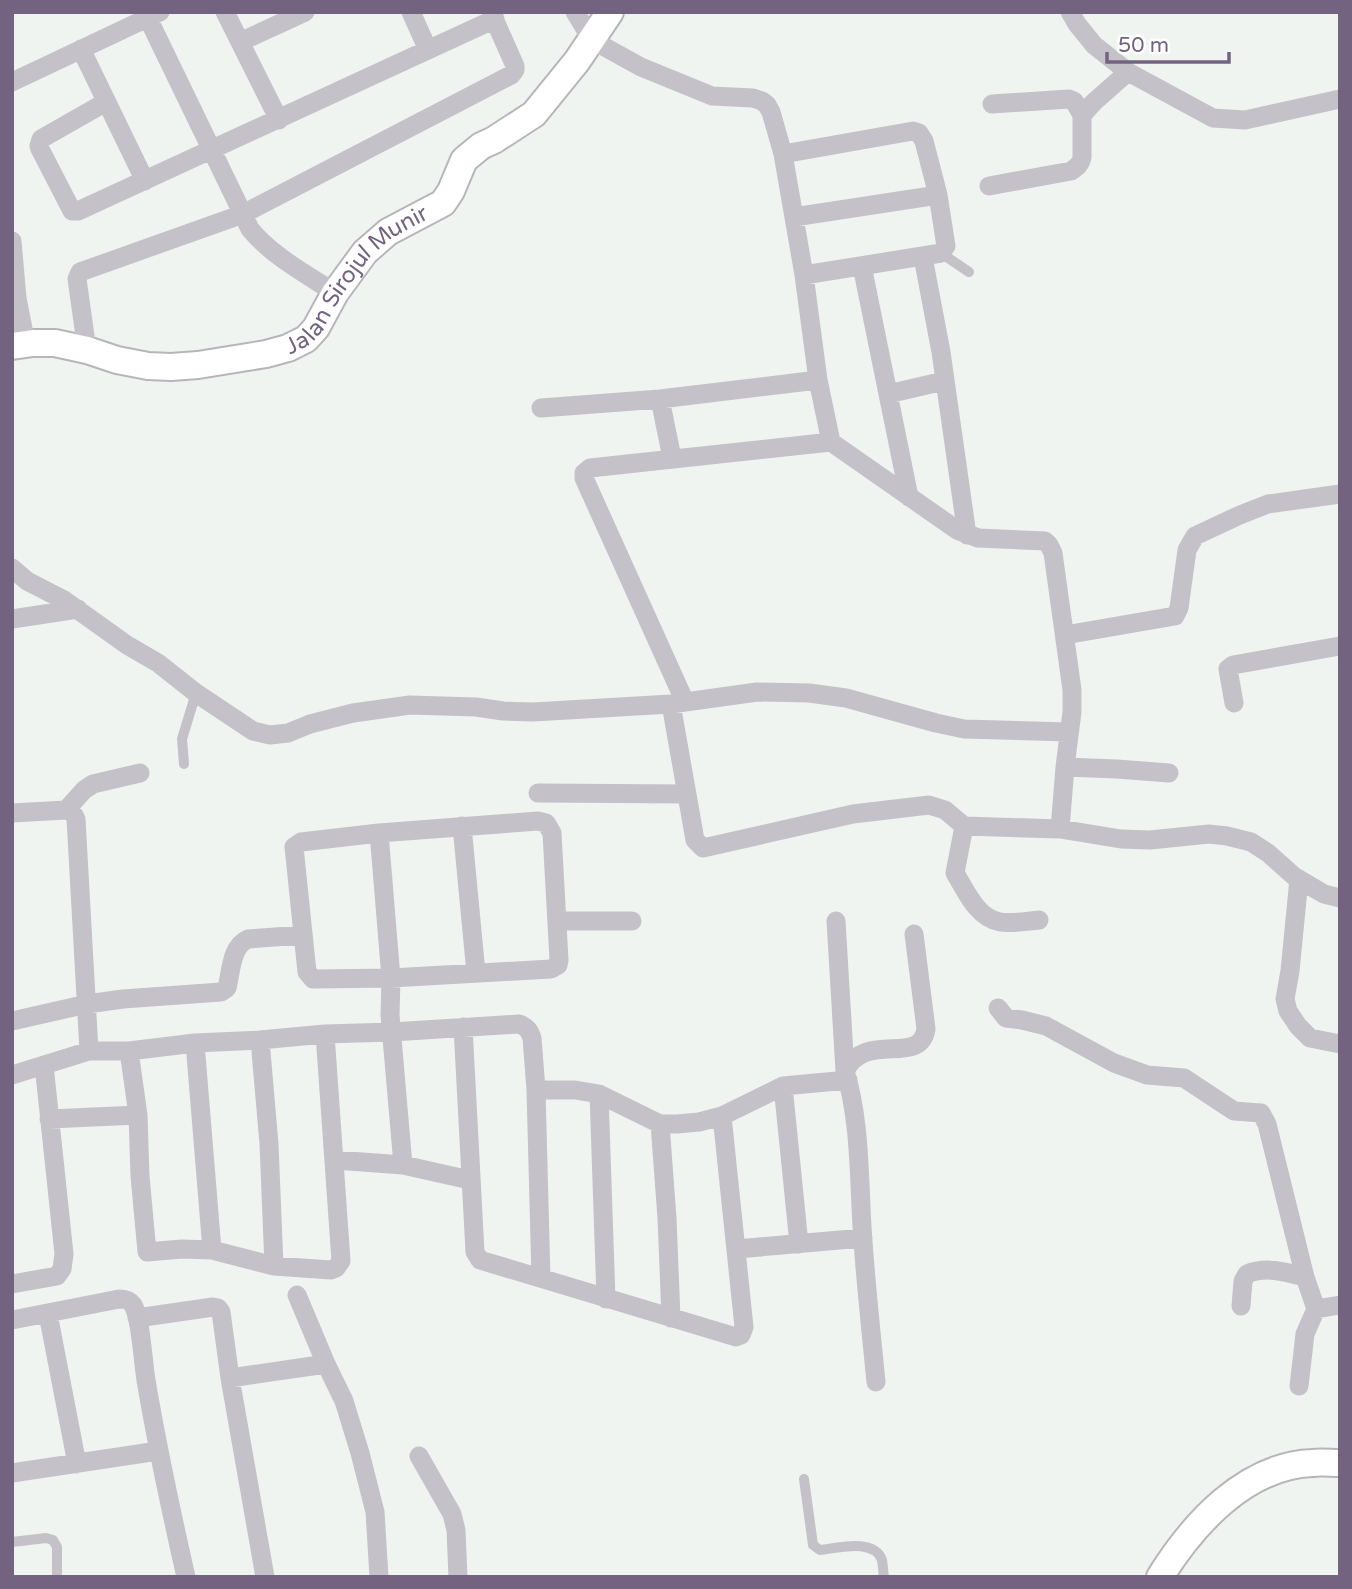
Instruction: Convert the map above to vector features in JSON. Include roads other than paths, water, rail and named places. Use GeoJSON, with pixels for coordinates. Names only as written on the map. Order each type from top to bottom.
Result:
{"type":"FeatureCollection","features":[{"type":"Feature","properties":{"kind":"street"},"geometry":{"type":"LineString","coordinates":[[225,12],[279,120]]}},
{"type":"Feature","properties":{"kind":"street"},"geometry":{"type":"LineString","coordinates":[[240,42],[305,12]]}},
{"type":"Feature","properties":{"kind":"street"},"geometry":{"type":"LineString","coordinates":[[411,12],[428,50]]}},
{"type":"Feature","properties":{"kind":"street"},"geometry":{"type":"LineString","coordinates":[[575,12],[592,40],[641,67],[712,96],[753,98],[767,105],[783,154],[804,275],[818,380],[831,442]]}},
{"type":"Feature","properties":{"kind":"street","name":"Jalan Sirojul Munir"},"geometry":{"type":"LineString","coordinates":[[19,345],[55,343],[117,360],[171,367],[266,354],[288,348],[306,339],[316,328],[335,293],[365,252],[399,225],[443,203],[464,160],[481,146],[534,114],[592,40],[610,12]]}},
{"type":"Feature","properties":{"kind":"street"},"geometry":{"type":"LineString","coordinates":[[1070,12],[1094,45],[1128,72],[1213,118],[1245,120],[1340,99]]}},
{"type":"Feature","properties":{"kind":"street"},"geometry":{"type":"LineString","coordinates":[[12,82],[151,14],[250,229],[258,239],[335,293]]}},
{"type":"Feature","properties":{"kind":"street"},"geometry":{"type":"LineString","coordinates":[[87,350],[78,274],[243,214],[511,75],[515,66],[493,16],[428,50],[279,120],[78,211],[72,211],[40,149],[41,139],[106,102]]}},
{"type":"Feature","properties":{"kind":"street"},"geometry":{"type":"LineString","coordinates":[[81,50],[145,181]]}},
{"type":"Feature","properties":{"kind":"street"},"geometry":{"type":"LineString","coordinates":[[1082,115],[1128,72]]}},
{"type":"Feature","properties":{"kind":"street"},"geometry":{"type":"LineString","coordinates":[[989,186],[1071,171],[1082,162],[1082,115],[1073,101],[1069,99],[992,104]]}},
{"type":"Feature","properties":{"kind":"street"},"geometry":{"type":"LineString","coordinates":[[783,154],[912,131],[919,133],[925,141],[938,195],[946,246],[932,255],[804,275]]}},
{"type":"Feature","properties":{"kind":"street"},"geometry":{"type":"LineString","coordinates":[[794,217],[938,195]]}},
{"type":"Feature","properties":{"kind":"street"},"geometry":{"type":"LineString","coordinates":[[12,241],[19,345]]}},
{"type":"Feature","properties":{"kind":"street"},"geometry":{"type":"LineString","coordinates":[[932,255],[944,381],[967,535]]}},
{"type":"Feature","properties":{"kind":"street"},"geometry":{"type":"LineString","coordinates":[[862,266],[909,497]]}},
{"type":"Feature","properties":{"kind":"street"},"geometry":{"type":"LineString","coordinates":[[541,408],[660,399],[818,380]]}},
{"type":"Feature","properties":{"kind":"street"},"geometry":{"type":"LineString","coordinates":[[888,394],[944,381]]}},
{"type":"Feature","properties":{"kind":"street"},"geometry":{"type":"LineString","coordinates":[[660,399],[672,458]]}},
{"type":"Feature","properties":{"kind":"street"},"geometry":{"type":"LineString","coordinates":[[1060,829],[1072,690],[1053,553],[1045,541],[978,538],[967,535],[831,442],[590,468],[584,473],[678,703],[687,794],[695,840],[703,848],[853,814],[929,805],[945,810],[964,825],[1060,829],[1121,839],[1150,840],[1209,834],[1227,836],[1251,842],[1299,879],[1324,894],[1340,898]]}},
{"type":"Feature","properties":{"kind":"street"},"geometry":{"type":"LineString","coordinates":[[1065,635],[1175,616],[1179,608],[1187,550],[1195,536],[1268,504],[1340,494]]}},
{"type":"Feature","properties":{"kind":"street"},"geometry":{"type":"LineString","coordinates":[[12,568],[27,581],[78,609],[127,645],[158,663],[196,693],[253,731],[270,735],[288,733],[310,724],[353,713],[410,705],[533,712],[678,703],[757,692],[809,693],[846,698],[964,729],[1069,732]]}},
{"type":"Feature","properties":{"kind":"street"},"geometry":{"type":"LineString","coordinates":[[12,618],[78,609]]}},
{"type":"Feature","properties":{"kind":"street"},"geometry":{"type":"LineString","coordinates":[[1234,703],[1228,679],[1228,669],[1233,665],[1340,646]]}},
{"type":"Feature","properties":{"kind":"street"},"geometry":{"type":"LineString","coordinates":[[1065,768],[1169,773]]}},
{"type":"Feature","properties":{"kind":"street"},"geometry":{"type":"LineString","coordinates":[[66,810],[84,790],[93,785],[140,773]]}},
{"type":"Feature","properties":{"kind":"street"},"geometry":{"type":"LineString","coordinates":[[538,793],[687,794]]}},
{"type":"Feature","properties":{"kind":"street"},"geometry":{"type":"LineString","coordinates":[[12,813],[70,810],[76,819],[88,1025]]}},
{"type":"Feature","properties":{"kind":"street"},"geometry":{"type":"LineString","coordinates":[[12,1021],[88,1025],[129,1051],[195,1043],[325,1034],[391,1006],[476,972],[551,969],[559,960],[558,921],[552,833],[546,823],[538,821],[462,826],[301,842],[294,847],[293,852],[307,972],[313,979],[391,1006],[463,1027],[519,1024],[530,1031],[536,1090],[541,1278]]}},
{"type":"Feature","properties":{"kind":"street"},"geometry":{"type":"LineString","coordinates":[[964,825],[955,873],[974,903],[989,919],[999,922],[1039,920]]}},
{"type":"Feature","properties":{"kind":"street"},"geometry":{"type":"LineString","coordinates":[[462,826],[476,972]]}},
{"type":"Feature","properties":{"kind":"street"},"geometry":{"type":"LineString","coordinates":[[379,834],[384,872],[403,1165]]}},
{"type":"Feature","properties":{"kind":"street"},"geometry":{"type":"LineString","coordinates":[[1299,879],[1285,999],[1288,1011],[1298,1026],[1311,1038],[1340,1044]]}},
{"type":"Feature","properties":{"kind":"street"},"geometry":{"type":"LineString","coordinates":[[558,921],[632,921]]}},
{"type":"Feature","properties":{"kind":"street"},"geometry":{"type":"LineString","coordinates":[[836,921],[847,1076],[854,1116],[876,1382]]}},
{"type":"Feature","properties":{"kind":"street"},"geometry":{"type":"LineString","coordinates":[[847,1076],[850,1063],[864,1052],[910,1048],[925,1036],[914,934]]}},
{"type":"Feature","properties":{"kind":"street"},"geometry":{"type":"LineString","coordinates":[[12,1075],[44,1065],[88,1025],[122,999],[221,992],[227,988],[237,948],[242,941],[303,935]]}},
{"type":"Feature","properties":{"kind":"street"},"geometry":{"type":"LineString","coordinates":[[998,1008],[1006,1018],[1046,1026],[1114,1063],[1147,1076],[1184,1078],[1234,1111],[1261,1114],[1267,1124],[1305,1277],[1316,1309],[1305,1334],[1299,1386]]}},
{"type":"Feature","properties":{"kind":"street"},"geometry":{"type":"LineString","coordinates":[[463,1027],[470,1181],[477,1257],[485,1263],[736,1337],[741,1335],[744,1327],[722,1115]]}},
{"type":"Feature","properties":{"kind":"street"},"geometry":{"type":"LineString","coordinates":[[129,1051],[138,1115],[147,1252],[212,1250],[274,1266],[331,1270],[341,1261],[325,1034]]}},
{"type":"Feature","properties":{"kind":"street"},"geometry":{"type":"LineString","coordinates":[[260,1040],[269,1144],[274,1266]]}},
{"type":"Feature","properties":{"kind":"street"},"geometry":{"type":"LineString","coordinates":[[195,1043],[212,1250]]}},
{"type":"Feature","properties":{"kind":"street"},"geometry":{"type":"LineString","coordinates":[[12,1284],[57,1276],[62,1269],[64,1254],[44,1065]]}},
{"type":"Feature","properties":{"kind":"street"},"geometry":{"type":"LineString","coordinates":[[536,1090],[575,1090],[599,1094],[660,1124],[699,1122],[722,1115],[783,1086],[847,1076]]}},
{"type":"Feature","properties":{"kind":"street"},"geometry":{"type":"LineString","coordinates":[[783,1086],[799,1244]]}},
{"type":"Feature","properties":{"kind":"street"},"geometry":{"type":"LineString","coordinates":[[599,1094],[606,1299]]}},
{"type":"Feature","properties":{"kind":"street"},"geometry":{"type":"LineString","coordinates":[[49,1119],[138,1115]]}},
{"type":"Feature","properties":{"kind":"street"},"geometry":{"type":"LineString","coordinates":[[660,1124],[671,1318]]}},
{"type":"Feature","properties":{"kind":"street"},"geometry":{"type":"LineString","coordinates":[[335,1160],[403,1165],[470,1181]]}},
{"type":"Feature","properties":{"kind":"street"},"geometry":{"type":"LineString","coordinates":[[737,1249],[863,1238]]}},
{"type":"Feature","properties":{"kind":"street"},"geometry":{"type":"LineString","coordinates":[[1241,1306],[1243,1281],[1247,1273],[1263,1269],[1278,1270],[1305,1277]]}},
{"type":"Feature","properties":{"kind":"street"},"geometry":{"type":"LineString","coordinates":[[297,1296],[344,1401],[375,1512],[379,1577]]}},
{"type":"Feature","properties":{"kind":"street"},"geometry":{"type":"LineString","coordinates":[[12,1320],[119,1299],[130,1301],[134,1306],[158,1451],[186,1577]]}},
{"type":"Feature","properties":{"kind":"street"},"geometry":{"type":"LineString","coordinates":[[1316,1309],[1340,1306]]}},
{"type":"Feature","properties":{"kind":"street"},"geometry":{"type":"LineString","coordinates":[[137,1318],[213,1307],[221,1312],[265,1577]]}},
{"type":"Feature","properties":{"kind":"street"},"geometry":{"type":"LineString","coordinates":[[48,1314],[77,1464]]}},
{"type":"Feature","properties":{"kind":"street"},"geometry":{"type":"LineString","coordinates":[[230,1378],[326,1364]]}},
{"type":"Feature","properties":{"kind":"street"},"geometry":{"type":"LineString","coordinates":[[12,1473],[158,1451]]}},
{"type":"Feature","properties":{"kind":"street"},"geometry":{"type":"LineString","coordinates":[[419,1456],[452,1514],[456,1530],[458,1577]]}},
{"type":"Feature","properties":{"kind":"street"},"geometry":{"type":"LineString","coordinates":[[1160,1577],[1173,1556],[1198,1526],[1216,1507],[1243,1487],[1291,1466],[1340,1463]]}},
{"type":"Feature","properties":{"kind":"lane"},"geometry":{"type":"LineString","coordinates":[[932,255],[969,272]]}},
{"type":"Feature","properties":{"kind":"lane"},"geometry":{"type":"LineString","coordinates":[[184,764],[182,739],[196,693]]}},
{"type":"Feature","properties":{"kind":"lane"},"geometry":{"type":"LineString","coordinates":[[804,1479],[813,1545],[820,1550],[866,1546],[874,1548],[882,1561],[884,1577]]}},
{"type":"Feature","properties":{"kind":"lane"},"geometry":{"type":"LineString","coordinates":[[12,1542],[46,1538],[53,1540],[57,1547],[57,1577]]}}]}
